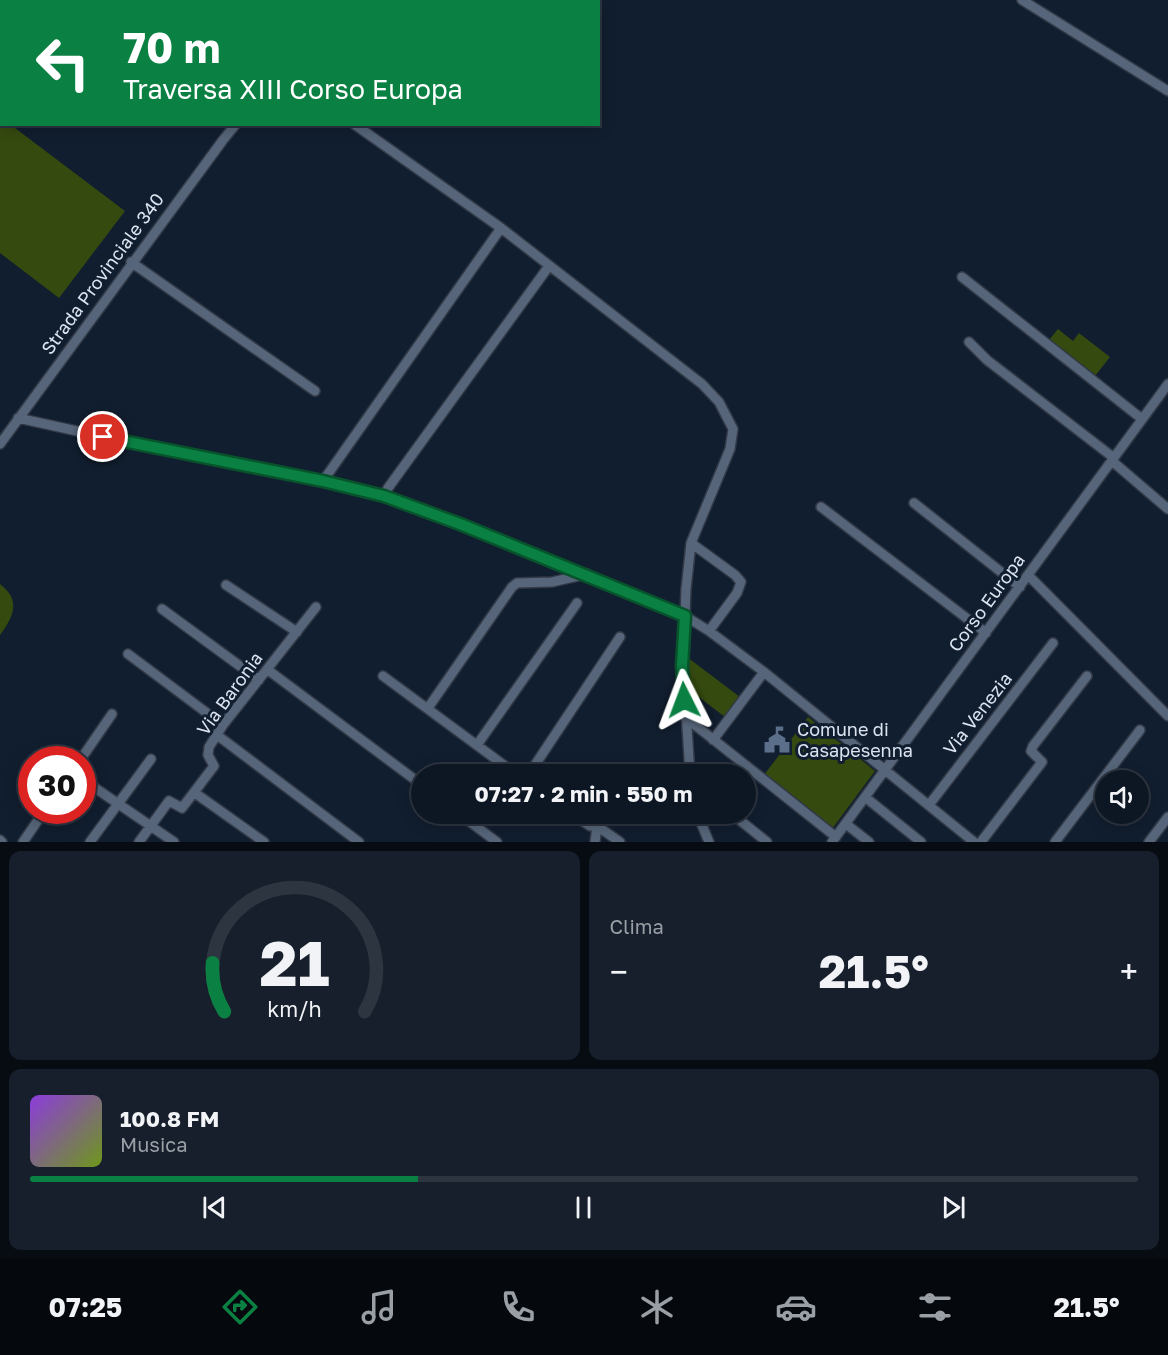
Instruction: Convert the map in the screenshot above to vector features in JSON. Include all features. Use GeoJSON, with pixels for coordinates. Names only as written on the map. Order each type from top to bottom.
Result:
{"type":"FeatureCollection","features":[{"type":"Feature","properties":{"kind":"street"},"geometry":{"type":"LineString","coordinates":[[1022,0],[1168,91]]}},
{"type":"Feature","properties":{"kind":"street","name":"Strada Provinciale 340"},"geometry":{"type":"LineString","coordinates":[[0,444],[131,262],[234,126]]}},
{"type":"Feature","properties":{"kind":"street"},"geometry":{"type":"LineString","coordinates":[[357,126],[501,228],[702,384],[719,402],[724,411],[733,429],[729,449],[691,543],[682,666],[689,764]]}},
{"type":"Feature","properties":{"kind":"street"},"geometry":{"type":"LineString","coordinates":[[323,481],[501,228]]}},
{"type":"Feature","properties":{"kind":"street"},"geometry":{"type":"LineString","coordinates":[[131,262],[315,391]]}},
{"type":"Feature","properties":{"kind":"street"},"geometry":{"type":"LineString","coordinates":[[384,496],[549,266]]}},
{"type":"Feature","properties":{"kind":"street"},"geometry":{"type":"LineString","coordinates":[[962,277],[1142,419]]}},
{"type":"Feature","properties":{"kind":"street"},"geometry":{"type":"LineString","coordinates":[[969,342],[987,360],[1113,460],[1168,508]]}},
{"type":"Feature","properties":{"kind":"street","name":"Corso Europa"},"geometry":{"type":"LineString","coordinates":[[834,839],[1142,419],[1166,391]]}},
{"type":"Feature","properties":{"kind":"street"},"geometry":{"type":"LineString","coordinates":[[18,418],[323,481],[384,496],[587,574],[685,616],[764,672],[974,842]]}},
{"type":"Feature","properties":{"kind":"street"},"geometry":{"type":"LineString","coordinates":[[914,503],[1020,586]]}},
{"type":"Feature","properties":{"kind":"street"},"geometry":{"type":"LineString","coordinates":[[821,507],[986,633]]}},
{"type":"Feature","properties":{"kind":"street"},"geometry":{"type":"LineString","coordinates":[[691,543],[735,574],[741,582],[737,593],[709,631]]}},
{"type":"Feature","properties":{"kind":"street"},"geometry":{"type":"LineString","coordinates":[[429,708],[512,587],[518,583],[552,582],[587,574]]}},
{"type":"Feature","properties":{"kind":"street"},"geometry":{"type":"LineString","coordinates":[[1028,575],[1168,716]]}},
{"type":"Feature","properties":{"kind":"street"},"geometry":{"type":"LineString","coordinates":[[226,585],[297,632]]}},
{"type":"Feature","properties":{"kind":"street"},"geometry":{"type":"LineString","coordinates":[[477,746],[577,603]]}},
{"type":"Feature","properties":{"kind":"street","name":"Via Baronia"},"geometry":{"type":"LineString","coordinates":[[195,794],[214,766],[208,756],[209,747],[223,725],[316,607]]}},
{"type":"Feature","properties":{"kind":"street"},"geometry":{"type":"LineString","coordinates":[[162,609],[259,680]]}},
{"type":"Feature","properties":{"kind":"street"},"geometry":{"type":"LineString","coordinates":[[536,764],[620,637]]}},
{"type":"Feature","properties":{"kind":"street","name":"Via Venezia"},"geometry":{"type":"LineString","coordinates":[[929,805],[1053,643]]}},
{"type":"Feature","properties":{"kind":"street"},"geometry":{"type":"LineString","coordinates":[[128,654],[223,725]]}},
{"type":"Feature","properties":{"kind":"street"},"geometry":{"type":"LineString","coordinates":[[268,670],[411,777]]}},
{"type":"Feature","properties":{"kind":"street"},"geometry":{"type":"LineString","coordinates":[[713,740],[764,672]]}},
{"type":"Feature","properties":{"kind":"street"},"geometry":{"type":"LineString","coordinates":[[383,676],[502,764]]}},
{"type":"Feature","properties":{"kind":"street"},"geometry":{"type":"LineString","coordinates":[[981,842],[1042,762],[1031,751],[1087,676]]}},
{"type":"Feature","properties":{"kind":"street"},"geometry":{"type":"LineString","coordinates":[[90,746],[112,714]]}},
{"type":"Feature","properties":{"kind":"street"},"geometry":{"type":"LineString","coordinates":[[685,717],[834,839]]}},
{"type":"Feature","properties":{"kind":"street"},"geometry":{"type":"LineString","coordinates":[[1055,842],[1140,730]]}},
{"type":"Feature","properties":{"kind":"street"},"geometry":{"type":"LineString","coordinates":[[217,735],[359,842]]}},
{"type":"Feature","properties":{"kind":"street"},"geometry":{"type":"LineString","coordinates":[[90,842],[151,759]]}},
{"type":"Feature","properties":{"kind":"street"},"geometry":{"type":"LineString","coordinates":[[96,789],[174,842]]}},
{"type":"Feature","properties":{"kind":"street"},"geometry":{"type":"LineString","coordinates":[[139,842],[169,801],[182,808],[195,794],[264,842]]}},
{"type":"Feature","properties":{"kind":"street"},"geometry":{"type":"LineString","coordinates":[[865,797],[921,842]]}},
{"type":"Feature","properties":{"kind":"street"},"geometry":{"type":"LineString","coordinates":[[1149,842],[1168,817]]}},
{"type":"Feature","properties":{"kind":"street"},"geometry":{"type":"LineString","coordinates":[[23,842],[35,824]]}},
{"type":"Feature","properties":{"kind":"street"},"geometry":{"type":"LineString","coordinates":[[473,824],[497,842]]}},
{"type":"Feature","properties":{"kind":"street"},"geometry":{"type":"LineString","coordinates":[[587,824],[597,826],[620,842]]}},
{"type":"Feature","properties":{"kind":"street"},"geometry":{"type":"LineString","coordinates":[[702,824],[709,842]]}},
{"type":"Feature","properties":{"kind":"street"},"geometry":{"type":"LineString","coordinates":[[744,824],[766,842]]}},
{"type":"Feature","properties":{"kind":"street"},"geometry":{"type":"LineString","coordinates":[[846,824],[869,842]]}},
{"type":"Feature","properties":{"kind":"street"},"geometry":{"type":"LineString","coordinates":[[594,842],[597,826]]}},
{"type":"Feature","properties":{"kind":"green space"},"geometry":{"type":"Polygon","coordinates":[[[0,126],[12,126],[125,211],[59,298],[0,253],[0,126]]]}},
{"type":"Feature","properties":{"kind":"green space"},"geometry":{"type":"Polygon","coordinates":[[[1058,329],[1073,341],[1079,333],[1110,357],[1095,376],[1049,340],[1058,329]]]}},
{"type":"Feature","properties":{"kind":"green space"},"geometry":{"type":"Polygon","coordinates":[[[0,584],[11,596],[13,608],[12,615],[0,635],[0,584]]]}},
{"type":"Feature","properties":{"kind":"green space"},"geometry":{"type":"Polygon","coordinates":[[[687,657],[740,697],[725,717],[687,688],[687,657]]]}},
{"type":"Feature","properties":{"kind":"green space"},"geometry":{"type":"Polygon","coordinates":[[[808,717],[875,771],[832,829],[764,775],[808,717]]]}},
{"type":"Feature","properties":{"kind":"place","name":"Comune di Casapesenna"},"geometry":{"type":"Point","coordinates":[777,740]}},
{"type":"Feature","properties":{"kind":"route"},"geometry":{"type":"LineString","coordinates":[[103,437],[323,481],[384,496],[587,574],[685,616],[682,666],[684,700]]}}]}
